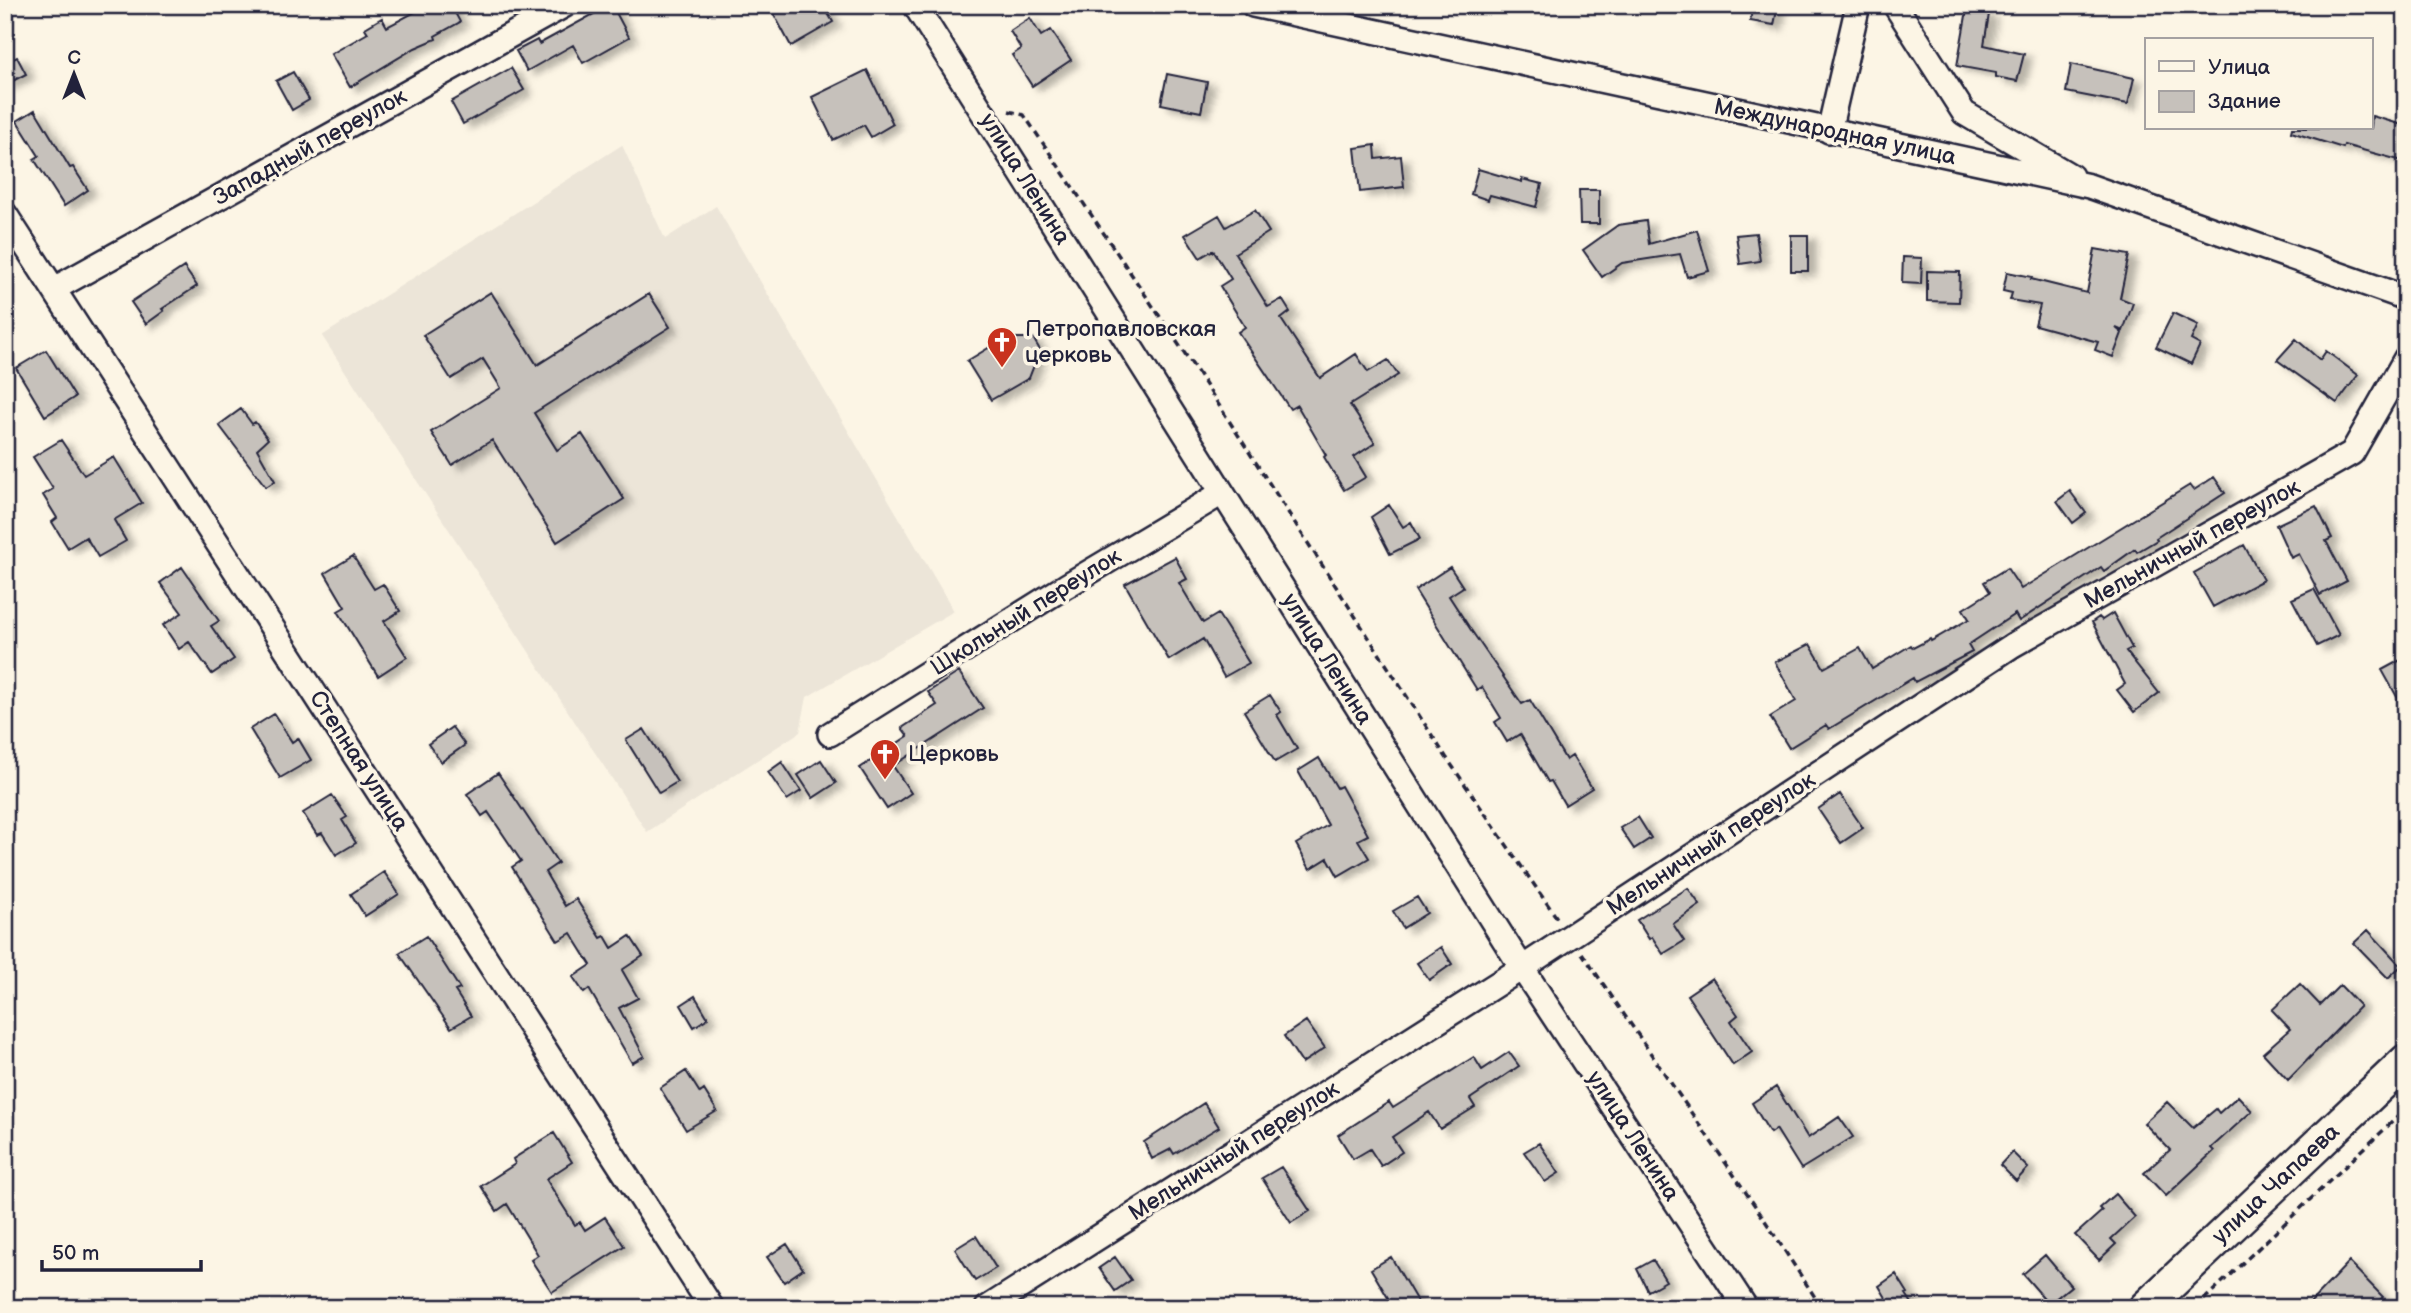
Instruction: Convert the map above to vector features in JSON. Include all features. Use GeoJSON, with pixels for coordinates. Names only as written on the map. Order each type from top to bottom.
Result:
{"type":"FeatureCollection","features":[{"type":"Feature","properties":{"kind":"main road","name":"улица Чапаева"},"geometry":{"type":"LineString","coordinates":[[2145,1308],[2406,1061]]}},
{"type":"Feature","properties":{"kind":"street","name":"Западный переулок"},"geometry":{"type":"LineString","coordinates":[[54,289],[565,5]]}},
{"type":"Feature","properties":{"kind":"street","name":"улица Ленина"},"geometry":{"type":"LineString","coordinates":[[915,5],[1522,968],[1746,1308]]}},
{"type":"Feature","properties":{"kind":"street","name":"Международная улица"},"geometry":{"type":"LineString","coordinates":[[1253,5],[2089,186],[2406,298]]}},
{"type":"Feature","properties":{"kind":"street"},"geometry":{"type":"LineString","coordinates":[[1829,131],[1858,5]]}},
{"type":"Feature","properties":{"kind":"street"},"geometry":{"type":"LineString","coordinates":[[1895,5],[1964,113],[2089,186]]}},
{"type":"Feature","properties":{"kind":"street","name":"Степная улица"},"geometry":{"type":"LineString","coordinates":[[5,214],[712,1308]]}},
{"type":"Feature","properties":{"kind":"street","name":"Мельничный переулок"},"geometry":{"type":"LineString","coordinates":[[987,1308],[1522,968],[2013,645],[2352,453],[2406,358]]}},
{"type":"Feature","properties":{"kind":"street","name":"Школьный переулок"},"geometry":{"type":"LineString","coordinates":[[830,734],[1066,586],[1222,493]]}},
{"type":"Feature","properties":{"kind":"path"},"geometry":{"type":"LineString","coordinates":[[976,101],[1024,115],[1202,379],[1446,757],[1762,1216],[1822,1308]]}},
{"type":"Feature","properties":{"kind":"path"},"geometry":{"type":"LineString","coordinates":[[2195,1308],[2406,1109]]}},
{"type":"Feature","properties":{"kind":"shaded area"},"geometry":{"type":"Polygon","coordinates":[[[622,145],[665,239],[716,206],[954,611],[807,697],[800,732],[647,832],[322,336],[622,145]]]}},
{"type":"Feature","properties":{"kind":"building"},"geometry":{"type":"Polygon","coordinates":[[[428,5],[451,5],[460,22],[435,36],[436,39],[415,48],[350,87],[331,54],[368,33],[365,28],[382,18],[387,27],[428,5]]]}},
{"type":"Feature","properties":{"kind":"building"},"geometry":{"type":"Polygon","coordinates":[[[610,5],[629,37],[583,63],[573,45],[527,71],[516,51],[537,40],[539,44],[610,5]]]}},
{"type":"Feature","properties":{"kind":"building"},"geometry":{"type":"Polygon","coordinates":[[[769,5],[823,5],[833,22],[791,46],[769,5]]]}},
{"type":"Feature","properties":{"kind":"building"},"geometry":{"type":"Polygon","coordinates":[[[1753,5],[1778,5],[1774,25],[1750,21],[1753,5]]]}},
{"type":"Feature","properties":{"kind":"building"},"geometry":{"type":"Polygon","coordinates":[[[1967,10],[1989,14],[1984,45],[2024,54],[2017,81],[1996,77],[1996,73],[1957,66],[1967,10]]]}},
{"type":"Feature","properties":{"kind":"building"},"geometry":{"type":"Polygon","coordinates":[[[1030,18],[1041,36],[1051,30],[1071,60],[1032,86],[1012,55],[1021,49],[1010,31],[1030,18]]]}},
{"type":"Feature","properties":{"kind":"building"},"geometry":{"type":"Polygon","coordinates":[[[17,57],[26,74],[5,85],[5,63],[17,57]]]}},
{"type":"Feature","properties":{"kind":"building"},"geometry":{"type":"Polygon","coordinates":[[[2071,64],[2134,78],[2128,104],[2066,92],[2071,64]]]}},
{"type":"Feature","properties":{"kind":"building"},"geometry":{"type":"Polygon","coordinates":[[[511,68],[524,90],[463,124],[451,102],[511,68]]]}},
{"type":"Feature","properties":{"kind":"building"},"geometry":{"type":"Polygon","coordinates":[[[867,70],[893,124],[871,137],[864,125],[833,140],[812,97],[867,70]]]}},
{"type":"Feature","properties":{"kind":"building"},"geometry":{"type":"Polygon","coordinates":[[[293,72],[309,100],[292,110],[276,81],[293,72]]]}},
{"type":"Feature","properties":{"kind":"building"},"geometry":{"type":"Polygon","coordinates":[[[1167,74],[1207,82],[1201,112],[1161,104],[1167,74]]]}},
{"type":"Feature","properties":{"kind":"building"},"geometry":{"type":"Polygon","coordinates":[[[35,110],[70,168],[73,167],[88,190],[64,206],[34,159],[39,156],[17,121],[35,110]]]}},
{"type":"Feature","properties":{"kind":"building"},"geometry":{"type":"Polygon","coordinates":[[[2372,116],[2406,126],[2406,162],[2344,145],[2343,148],[2291,132],[2372,130],[2372,116]]]}},
{"type":"Feature","properties":{"kind":"building"},"geometry":{"type":"Polygon","coordinates":[[[1375,145],[1376,159],[1401,156],[1404,187],[1360,192],[1355,148],[1375,145]]]}},
{"type":"Feature","properties":{"kind":"building"},"geometry":{"type":"Polygon","coordinates":[[[1478,169],[1522,182],[1522,179],[1542,184],[1536,207],[1490,195],[1488,200],[1471,194],[1478,169]]]}},
{"type":"Feature","properties":{"kind":"building"},"geometry":{"type":"Polygon","coordinates":[[[1579,190],[1599,190],[1599,224],[1580,224],[1579,190]]]}},
{"type":"Feature","properties":{"kind":"building"},"geometry":{"type":"Polygon","coordinates":[[[1255,210],[1269,232],[1235,253],[1268,307],[1282,299],[1290,312],[1281,319],[1320,378],[1356,354],[1368,372],[1388,360],[1398,375],[1350,405],[1375,443],[1354,457],[1366,477],[1344,490],[1297,405],[1290,409],[1238,332],[1245,327],[1220,286],[1231,279],[1213,250],[1200,258],[1185,235],[1219,215],[1226,227],[1255,210]]]}},
{"type":"Feature","properties":{"kind":"building"},"geometry":{"type":"Polygon","coordinates":[[[1646,221],[1649,244],[1697,230],[1709,271],[1687,277],[1680,254],[1622,263],[1602,277],[1583,250],[1618,225],[1646,221]]]}},
{"type":"Feature","properties":{"kind":"building"},"geometry":{"type":"Polygon","coordinates":[[[1756,233],[1760,261],[1740,264],[1736,235],[1756,233]]]}},
{"type":"Feature","properties":{"kind":"building"},"geometry":{"type":"Polygon","coordinates":[[[1791,235],[1808,235],[1808,271],[1791,271],[1791,235]]]}},
{"type":"Feature","properties":{"kind":"building"},"geometry":{"type":"Polygon","coordinates":[[[2095,249],[2129,255],[2120,298],[2133,303],[2123,331],[2116,328],[2122,333],[2113,357],[2095,350],[2098,342],[2035,325],[2040,305],[2010,300],[2012,293],[2003,291],[2007,272],[2087,293],[2095,249]]]}},
{"type":"Feature","properties":{"kind":"building"},"geometry":{"type":"Polygon","coordinates":[[[1903,257],[1922,258],[1921,284],[1902,283],[1903,257]]]}},
{"type":"Feature","properties":{"kind":"building"},"geometry":{"type":"Polygon","coordinates":[[[184,267],[197,286],[162,309],[164,311],[146,324],[131,302],[184,267]]]}},
{"type":"Feature","properties":{"kind":"building"},"geometry":{"type":"Polygon","coordinates":[[[1927,271],[1960,272],[1959,302],[1927,301],[1927,271]]]}},
{"type":"Feature","properties":{"kind":"building"},"geometry":{"type":"Polygon","coordinates":[[[491,292],[537,365],[649,294],[670,327],[534,413],[557,450],[582,434],[624,499],[557,542],[492,440],[452,465],[431,432],[501,388],[483,359],[451,379],[423,335],[491,292]]]}},
{"type":"Feature","properties":{"kind":"building"},"geometry":{"type":"Polygon","coordinates":[[[2173,313],[2198,325],[2191,340],[2200,345],[2191,364],[2156,347],[2173,313]]]}},
{"type":"Feature","properties":{"kind":"building","name":"Петропавловская церковь"},"geometry":{"type":"Polygon","coordinates":[[[1005,338],[1033,338],[1040,350],[1029,378],[991,400],[967,361],[1005,338]]]}},
{"type":"Feature","properties":{"kind":"building"},"geometry":{"type":"Polygon","coordinates":[[[2296,339],[2320,360],[2326,351],[2358,375],[2337,403],[2277,360],[2296,339]]]}},
{"type":"Feature","properties":{"kind":"building"},"geometry":{"type":"Polygon","coordinates":[[[46,350],[75,397],[45,416],[16,368],[46,350]]]}},
{"type":"Feature","properties":{"kind":"building"},"geometry":{"type":"Polygon","coordinates":[[[241,409],[268,439],[257,449],[275,481],[266,487],[219,425],[241,409]]]}},
{"type":"Feature","properties":{"kind":"building"},"geometry":{"type":"Polygon","coordinates":[[[61,440],[84,475],[114,457],[142,503],[114,520],[126,541],[98,557],[86,537],[68,548],[52,522],[57,518],[43,495],[53,489],[33,457],[61,440]]]}},
{"type":"Feature","properties":{"kind":"building"},"geometry":{"type":"Polygon","coordinates":[[[2214,477],[2225,493],[2156,538],[2157,540],[2137,552],[2135,549],[2104,571],[2101,567],[2019,621],[2015,614],[1968,645],[1972,652],[1915,682],[1913,678],[1829,729],[1826,725],[1789,748],[1770,717],[1796,701],[1775,662],[1810,644],[1824,668],[1860,648],[1872,669],[1911,645],[1913,648],[1930,639],[1931,641],[1969,619],[1963,609],[1990,592],[1984,582],[2007,568],[2021,589],[2190,485],[2194,490],[2214,477]]]}},
{"type":"Feature","properties":{"kind":"building"},"geometry":{"type":"Polygon","coordinates":[[[2070,491],[2086,513],[2073,523],[2057,501],[2070,491]]]}},
{"type":"Feature","properties":{"kind":"building"},"geometry":{"type":"Polygon","coordinates":[[[1389,505],[1403,527],[1411,522],[1420,539],[1390,554],[1371,517],[1389,505]]]}},
{"type":"Feature","properties":{"kind":"building"},"geometry":{"type":"Polygon","coordinates":[[[2316,506],[2332,538],[2326,541],[2347,581],[2320,595],[2299,554],[2291,558],[2276,525],[2316,506]]]}},
{"type":"Feature","properties":{"kind":"building"},"geometry":{"type":"Polygon","coordinates":[[[2244,545],[2263,580],[2213,607],[2194,573],[2244,545]]]}},
{"type":"Feature","properties":{"kind":"building"},"geometry":{"type":"Polygon","coordinates":[[[353,556],[374,589],[383,584],[400,611],[384,621],[407,657],[378,676],[338,611],[345,607],[325,573],[353,556]]]}},
{"type":"Feature","properties":{"kind":"building"},"geometry":{"type":"Polygon","coordinates":[[[1175,557],[1187,579],[1179,583],[1203,623],[1218,614],[1249,663],[1224,677],[1203,639],[1169,660],[1125,584],[1175,557]]]}},
{"type":"Feature","properties":{"kind":"building"},"geometry":{"type":"Polygon","coordinates":[[[182,567],[219,621],[211,626],[234,659],[212,674],[189,642],[179,649],[163,625],[182,613],[160,583],[182,567]]]}},
{"type":"Feature","properties":{"kind":"building"},"geometry":{"type":"Polygon","coordinates":[[[1450,567],[1463,587],[1449,596],[1522,704],[1530,700],[1566,760],[1572,756],[1592,788],[1565,805],[1520,734],[1507,742],[1495,722],[1501,718],[1482,687],[1477,690],[1415,590],[1450,567]]]}},
{"type":"Feature","properties":{"kind":"building"},"geometry":{"type":"Polygon","coordinates":[[[2314,589],[2339,635],[2317,646],[2292,599],[2314,589]]]}},
{"type":"Feature","properties":{"kind":"building"},"geometry":{"type":"Polygon","coordinates":[[[2113,613],[2132,648],[2126,651],[2159,693],[2134,712],[2117,690],[2125,684],[2092,622],[2099,617],[2102,620],[2113,613]]]}},
{"type":"Feature","properties":{"kind":"building"},"geometry":{"type":"Polygon","coordinates":[[[2406,657],[2406,713],[2382,670],[2406,657]]]}},
{"type":"Feature","properties":{"kind":"building"},"geometry":{"type":"Polygon","coordinates":[[[959,672],[983,708],[893,766],[911,793],[887,809],[860,768],[908,736],[902,728],[937,705],[928,692],[959,672]]]}},
{"type":"Feature","properties":{"kind":"building"},"geometry":{"type":"Polygon","coordinates":[[[1270,695],[1281,712],[1277,715],[1297,749],[1275,762],[1244,711],[1270,695]]]}},
{"type":"Feature","properties":{"kind":"building"},"geometry":{"type":"Polygon","coordinates":[[[274,714],[292,742],[298,738],[311,760],[280,778],[250,729],[274,714]]]}},
{"type":"Feature","properties":{"kind":"building"},"geometry":{"type":"Polygon","coordinates":[[[452,727],[465,745],[441,762],[428,744],[452,727]]]}},
{"type":"Feature","properties":{"kind":"building"},"geometry":{"type":"Polygon","coordinates":[[[644,729],[677,782],[659,793],[626,740],[644,729]]]}},
{"type":"Feature","properties":{"kind":"building"},"geometry":{"type":"Polygon","coordinates":[[[1319,758],[1337,788],[1341,786],[1368,835],[1358,840],[1369,858],[1338,876],[1328,858],[1310,869],[1296,844],[1328,825],[1298,771],[1319,758]]]}},
{"type":"Feature","properties":{"kind":"building"},"geometry":{"type":"Polygon","coordinates":[[[821,760],[836,783],[813,798],[798,775],[821,760]]]}},
{"type":"Feature","properties":{"kind":"building"},"geometry":{"type":"Polygon","coordinates":[[[782,762],[801,791],[787,800],[768,772],[782,762]]]}},
{"type":"Feature","properties":{"kind":"building"},"geometry":{"type":"Polygon","coordinates":[[[498,773],[558,863],[545,872],[565,906],[576,899],[601,938],[605,936],[612,948],[630,936],[643,956],[622,970],[638,998],[619,1008],[644,1056],[632,1063],[589,989],[584,993],[573,977],[591,965],[571,933],[558,941],[512,867],[521,861],[488,812],[482,816],[467,794],[498,773]]]}},
{"type":"Feature","properties":{"kind":"building"},"geometry":{"type":"Polygon","coordinates":[[[1840,794],[1863,828],[1841,843],[1818,809],[1840,794]]]}},
{"type":"Feature","properties":{"kind":"building"},"geometry":{"type":"Polygon","coordinates":[[[332,795],[347,817],[342,820],[356,843],[336,855],[322,833],[317,835],[303,813],[332,795]]]}},
{"type":"Feature","properties":{"kind":"building"},"geometry":{"type":"Polygon","coordinates":[[[1638,817],[1651,838],[1634,849],[1620,828],[1638,817]]]}},
{"type":"Feature","properties":{"kind":"building"},"geometry":{"type":"Polygon","coordinates":[[[384,872],[399,894],[365,916],[351,894],[384,872]]]}},
{"type":"Feature","properties":{"kind":"building"},"geometry":{"type":"Polygon","coordinates":[[[1688,888],[1700,905],[1673,924],[1684,941],[1663,954],[1637,920],[1688,888]]]}},
{"type":"Feature","properties":{"kind":"building"},"geometry":{"type":"Polygon","coordinates":[[[1417,897],[1427,913],[1403,928],[1393,911],[1417,897]]]}},
{"type":"Feature","properties":{"kind":"building"},"geometry":{"type":"Polygon","coordinates":[[[2368,930],[2401,966],[2388,978],[2354,943],[2368,930]]]}},
{"type":"Feature","properties":{"kind":"building"},"geometry":{"type":"Polygon","coordinates":[[[426,936],[460,989],[455,991],[471,1016],[451,1028],[399,953],[426,936]]]}},
{"type":"Feature","properties":{"kind":"building"},"geometry":{"type":"Polygon","coordinates":[[[1441,947],[1452,964],[1429,980],[1417,963],[1441,947]]]}},
{"type":"Feature","properties":{"kind":"building"},"geometry":{"type":"Polygon","coordinates":[[[1712,978],[1738,1015],[1731,1021],[1752,1052],[1733,1065],[1687,995],[1712,978]]]}},
{"type":"Feature","properties":{"kind":"building"},"geometry":{"type":"Polygon","coordinates":[[[2300,984],[2320,1005],[2340,985],[2360,1006],[2288,1080],[2263,1053],[2290,1029],[2272,1010],[2300,984]]]}},
{"type":"Feature","properties":{"kind":"building"},"geometry":{"type":"Polygon","coordinates":[[[695,996],[708,1018],[694,1027],[681,1005],[695,996]]]}},
{"type":"Feature","properties":{"kind":"building"},"geometry":{"type":"Polygon","coordinates":[[[1306,1021],[1325,1048],[1302,1063],[1284,1036],[1306,1021]]]}},
{"type":"Feature","properties":{"kind":"building"},"geometry":{"type":"Polygon","coordinates":[[[1509,1052],[1519,1066],[1470,1099],[1475,1107],[1440,1129],[1429,1112],[1392,1137],[1402,1152],[1381,1166],[1370,1149],[1353,1159],[1338,1135],[1389,1102],[1393,1108],[1474,1057],[1482,1070],[1509,1052]]]}},
{"type":"Feature","properties":{"kind":"building"},"geometry":{"type":"Polygon","coordinates":[[[686,1071],[700,1093],[704,1090],[717,1111],[686,1130],[660,1088],[686,1071]]]}},
{"type":"Feature","properties":{"kind":"building"},"geometry":{"type":"Polygon","coordinates":[[[1776,1087],[1808,1138],[1839,1117],[1853,1137],[1801,1169],[1776,1129],[1770,1133],[1752,1103],[1776,1087]]]}},
{"type":"Feature","properties":{"kind":"building"},"geometry":{"type":"Polygon","coordinates":[[[2238,1096],[2252,1111],[2211,1148],[2214,1151],[2166,1196],[2144,1173],[2170,1150],[2144,1123],[2167,1102],[2193,1128],[2216,1109],[2219,1113],[2238,1096]]]}},
{"type":"Feature","properties":{"kind":"building"},"geometry":{"type":"Polygon","coordinates":[[[1204,1103],[1219,1127],[1174,1154],[1171,1149],[1152,1159],[1144,1142],[1204,1103]]]}},
{"type":"Feature","properties":{"kind":"building"},"geometry":{"type":"Polygon","coordinates":[[[554,1133],[572,1162],[546,1179],[575,1225],[580,1222],[585,1230],[605,1217],[624,1246],[552,1292],[531,1260],[538,1255],[507,1204],[497,1211],[481,1186],[515,1164],[513,1159],[554,1133]]]}},
{"type":"Feature","properties":{"kind":"building"},"geometry":{"type":"Polygon","coordinates":[[[1539,1143],[1559,1173],[1545,1182],[1524,1152],[1539,1143]]]}},
{"type":"Feature","properties":{"kind":"building"},"geometry":{"type":"Polygon","coordinates":[[[2012,1152],[2028,1168],[2016,1181],[2000,1165],[2012,1152]]]}},
{"type":"Feature","properties":{"kind":"building"},"geometry":{"type":"Polygon","coordinates":[[[1281,1167],[1310,1211],[1291,1223],[1262,1178],[1281,1167]]]}},
{"type":"Feature","properties":{"kind":"building"},"geometry":{"type":"Polygon","coordinates":[[[2115,1194],[2135,1217],[2111,1239],[2116,1244],[2099,1260],[2075,1235],[2102,1211],[2099,1208],[2115,1194]]]}},
{"type":"Feature","properties":{"kind":"building"},"geometry":{"type":"Polygon","coordinates":[[[976,1236],[996,1268],[975,1281],[955,1249],[976,1236]]]}},
{"type":"Feature","properties":{"kind":"building"},"geometry":{"type":"Polygon","coordinates":[[[787,1244],[803,1269],[784,1282],[767,1257],[787,1244]]]}},
{"type":"Feature","properties":{"kind":"building"},"geometry":{"type":"Polygon","coordinates":[[[2045,1255],[2071,1286],[2049,1304],[2023,1274],[2045,1255]]]}},
{"type":"Feature","properties":{"kind":"building"},"geometry":{"type":"Polygon","coordinates":[[[1115,1257],[1131,1280],[1115,1291],[1099,1268],[1115,1257]]]}},
{"type":"Feature","properties":{"kind":"building"},"geometry":{"type":"Polygon","coordinates":[[[1391,1257],[1421,1308],[1394,1308],[1371,1269],[1391,1257]]]}},
{"type":"Feature","properties":{"kind":"building"},"geometry":{"type":"Polygon","coordinates":[[[1653,1260],[1666,1281],[1648,1291],[1637,1269],[1653,1260]]]}},
{"type":"Feature","properties":{"kind":"building"},"geometry":{"type":"Polygon","coordinates":[[[2349,1262],[2383,1297],[2371,1308],[2305,1308],[2349,1262]]]}},
{"type":"Feature","properties":{"kind":"building"},"geometry":{"type":"Polygon","coordinates":[[[1896,1274],[1915,1308],[1892,1308],[1879,1286],[1896,1274]]]}},
{"type":"Feature","properties":{"kind":"place","name":"Петропавловская церковь"},"geometry":{"type":"Point","coordinates":[1002,369]}},
{"type":"Feature","properties":{"kind":"place","name":"Церковь"},"geometry":{"type":"Point","coordinates":[885,781]}}]}
